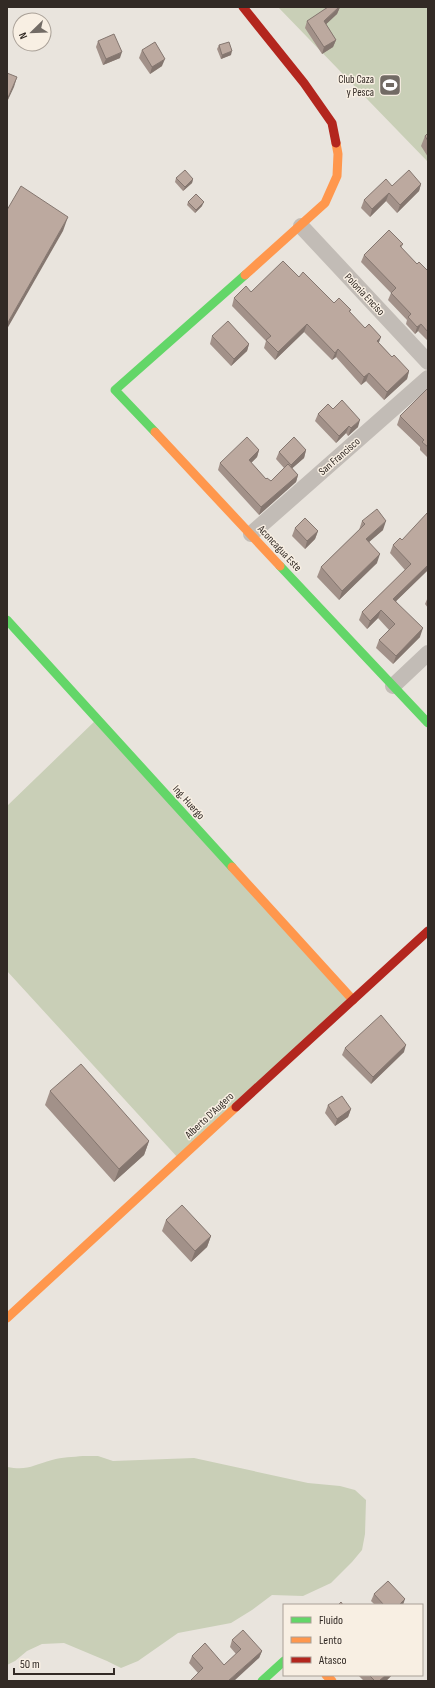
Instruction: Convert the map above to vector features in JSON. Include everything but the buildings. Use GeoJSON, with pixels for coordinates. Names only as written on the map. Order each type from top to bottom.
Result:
{"type":"FeatureCollection","features":[{"type":"Feature","properties":{"kind":"street"},"geometry":{"type":"LineString","coordinates":[[249,10],[332,123],[338,154],[337,176],[325,203],[301,226]]}},
{"type":"Feature","properties":{"kind":"street","name":"Polonia Enciso"},"geometry":{"type":"LineString","coordinates":[[301,226],[428,362]]}},
{"type":"Feature","properties":{"kind":"street","name":"Aconcagua Este"},"geometry":{"type":"LineString","coordinates":[[301,226],[115,390],[428,723]]}},
{"type":"Feature","properties":{"kind":"street","name":"San Francisco"},"geometry":{"type":"LineString","coordinates":[[251,534],[428,378]]}},
{"type":"Feature","properties":{"kind":"street","name":"Ing. Huergo"},"geometry":{"type":"LineString","coordinates":[[7,620],[353,1000]]}},
{"type":"Feature","properties":{"kind":"street"},"geometry":{"type":"LineString","coordinates":[[393,686],[428,653]]}},
{"type":"Feature","properties":{"kind":"street","name":"Alberto D'Augero"},"geometry":{"type":"LineString","coordinates":[[7,1318],[428,931]]}},
{"type":"Feature","properties":{"kind":"street"},"geometry":{"type":"LineString","coordinates":[[262,1681],[283,1662]]}},
{"type":"Feature","properties":{"kind":"green space","name":"Club Caza y Pesca"},"geometry":{"type":"Polygon","coordinates":[[[278,7],[428,7],[428,162],[278,7]]]}},
{"type":"Feature","properties":{"kind":"green space"},"geometry":{"type":"Polygon","coordinates":[[[97,719],[353,1000],[179,1159],[7,971],[7,806],[97,719]]]}},
{"type":"Feature","properties":{"kind":"green space"},"geometry":{"type":"Polygon","coordinates":[[[98,1456],[113,1461],[194,1458],[308,1483],[340,1486],[355,1490],[366,1500],[365,1534],[362,1550],[331,1583],[303,1596],[272,1595],[231,1623],[178,1633],[138,1661],[121,1668],[64,1643],[42,1644],[27,1651],[15,1661],[7,1665],[7,1467],[25,1468],[56,1459],[98,1456]]]}},
{"type":"Feature","properties":{"kind":"traffic: fast"},"geometry":{"type":"LineString","coordinates":[[155,432],[115,390],[245,275]]}},
{"type":"Feature","properties":{"kind":"traffic: fast"},"geometry":{"type":"LineString","coordinates":[[280,566],[428,723]]}},
{"type":"Feature","properties":{"kind":"traffic: fast"},"geometry":{"type":"LineString","coordinates":[[7,620],[232,867]]}},
{"type":"Feature","properties":{"kind":"traffic: fast"},"geometry":{"type":"LineString","coordinates":[[262,1681],[283,1662]]}},
{"type":"Feature","properties":{"kind":"traffic: slow"},"geometry":{"type":"LineString","coordinates":[[245,275],[325,203],[337,176],[338,154],[336,143]]}},
{"type":"Feature","properties":{"kind":"traffic: slow"},"geometry":{"type":"LineString","coordinates":[[155,432],[280,566]]}},
{"type":"Feature","properties":{"kind":"traffic: slow"},"geometry":{"type":"LineString","coordinates":[[232,867],[353,1000]]}},
{"type":"Feature","properties":{"kind":"traffic: slow"},"geometry":{"type":"LineString","coordinates":[[7,1318],[236,1107]]}},
{"type":"Feature","properties":{"kind":"traffic: slow"},"geometry":{"type":"LineString","coordinates":[[327,1676],[332,1681]]}},
{"type":"Feature","properties":{"kind":"traffic: jam"},"geometry":{"type":"LineString","coordinates":[[243,7],[304,83],[332,123],[336,143]]}},
{"type":"Feature","properties":{"kind":"traffic: jam"},"geometry":{"type":"LineString","coordinates":[[236,1107],[428,931]]}},
{"type":"Feature","properties":{"kind":"place","name":"Club Caza y Pesca"},"geometry":{"type":"Point","coordinates":[390,85]}}]}
